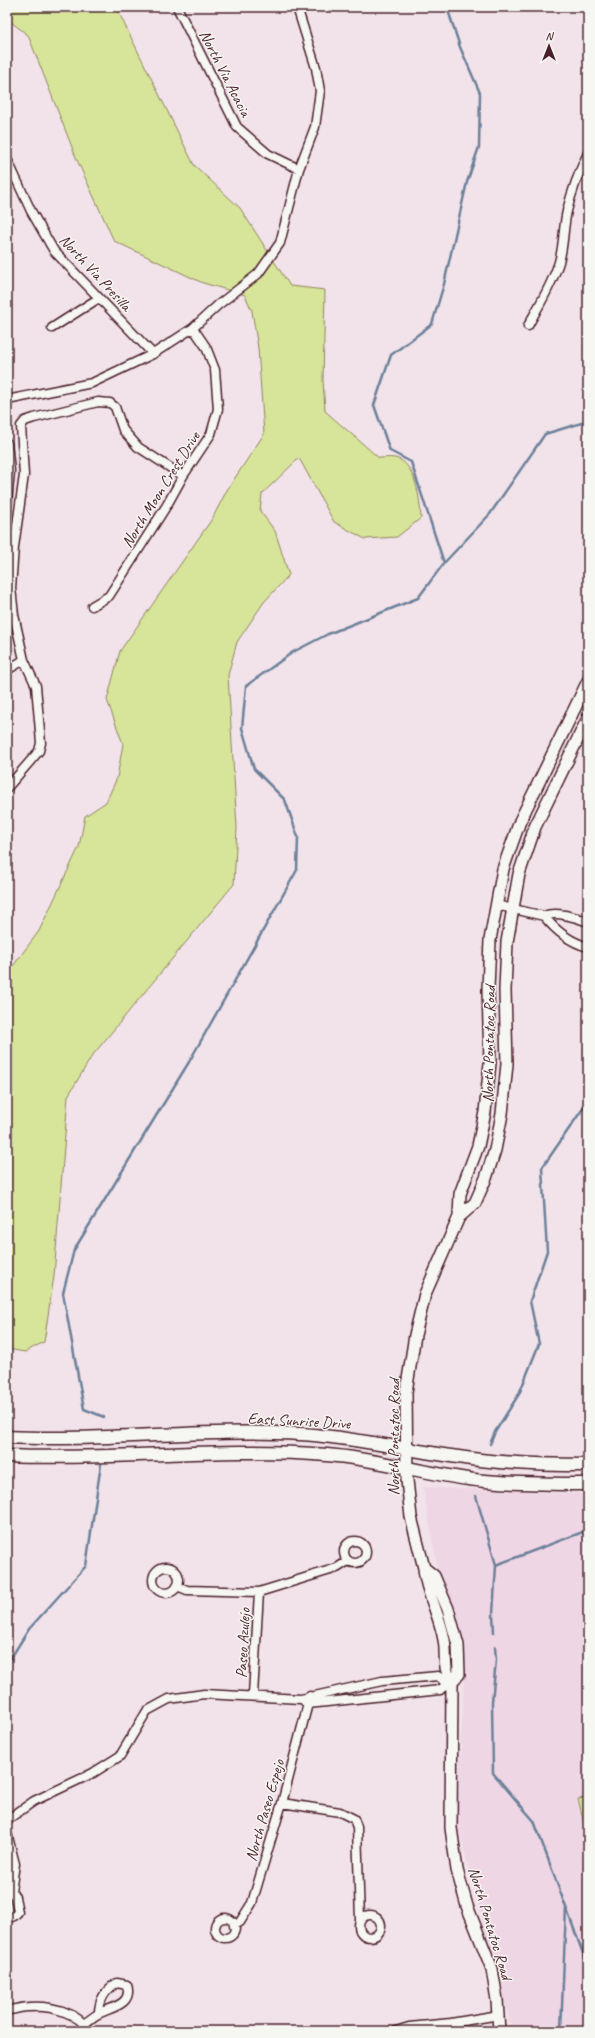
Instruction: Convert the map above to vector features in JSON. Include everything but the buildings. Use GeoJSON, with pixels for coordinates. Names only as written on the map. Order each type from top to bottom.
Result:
{"type":"FeatureCollection","features":[{"type":"Feature","properties":{"kind":"main road","name":"East Sunrise Drive"},"geometry":{"type":"LineString","coordinates":[[7,1437],[53,1438],[242,1432],[298,1433],[328,1435],[493,1462],[588,1466]]}},
{"type":"Feature","properties":{"kind":"main road","name":"East Sunrise Drive"},"geometry":{"type":"LineString","coordinates":[[7,1456],[50,1457],[259,1452],[328,1455],[485,1481],[539,1484],[588,1484]]}},
{"type":"Feature","properties":{"kind":"street","name":"North Via Acacia"},"geometry":{"type":"LineString","coordinates":[[177,7],[237,127],[268,154],[299,169]]}},
{"type":"Feature","properties":{"kind":"street"},"geometry":{"type":"LineString","coordinates":[[7,400],[92,383],[153,354],[193,328],[218,305],[258,274],[280,244],[299,169],[315,127],[320,91],[316,68],[297,7]]}},
{"type":"Feature","properties":{"kind":"street"},"geometry":{"type":"LineString","coordinates":[[528,326],[559,262],[565,235],[567,213],[574,185],[588,153]]}},
{"type":"Feature","properties":{"kind":"street","name":"North Via Presilla"},"geometry":{"type":"LineString","coordinates":[[7,159],[31,211],[54,251],[153,354]]}},
{"type":"Feature","properties":{"kind":"street"},"geometry":{"type":"LineString","coordinates":[[52,328],[99,298]]}},
{"type":"Feature","properties":{"kind":"street","name":"North Moon Crest Drive"},"geometry":{"type":"LineString","coordinates":[[92,606],[110,596],[167,505],[183,476],[211,434],[218,409],[215,370],[206,347],[193,328]]}},
{"type":"Feature","properties":{"kind":"street"},"geometry":{"type":"LineString","coordinates":[[7,788],[39,751],[41,743],[36,686],[24,660],[14,615],[11,588],[14,547],[24,475],[21,429],[25,421],[108,399],[115,407],[123,430],[138,447],[183,476]]}},
{"type":"Feature","properties":{"kind":"street"},"geometry":{"type":"LineString","coordinates":[[7,443],[10,471],[7,503]]}},
{"type":"Feature","properties":{"kind":"street"},"geometry":{"type":"LineString","coordinates":[[7,670],[24,660]]}},
{"type":"Feature","properties":{"kind":"street","name":"North Pontatoc Road"},"geometry":{"type":"LineString","coordinates":[[499,2031],[499,2016],[492,1969],[467,1906],[457,1870],[451,1828],[450,1683],[446,1674],[444,1640],[438,1611],[425,1582],[424,1568],[414,1534],[409,1506],[406,1392],[415,1335],[425,1294],[459,1217],[460,1194],[478,1146],[485,1112],[490,1063],[488,990],[490,940],[503,870],[520,821],[588,681]]}},
{"type":"Feature","properties":{"kind":"street","name":"North Pontatoc Road"},"geometry":{"type":"LineString","coordinates":[[459,1217],[475,1203],[495,1150],[502,1114],[507,1064],[505,990],[507,942],[519,874],[535,827],[588,718]]}},
{"type":"Feature","properties":{"kind":"street"},"geometry":{"type":"LineString","coordinates":[[496,905],[544,916],[550,913],[588,922]]}},
{"type":"Feature","properties":{"kind":"street"},"geometry":{"type":"LineString","coordinates":[[544,916],[552,926],[565,936],[588,947]]}},
{"type":"Feature","properties":{"kind":"street"},"geometry":{"type":"LineString","coordinates":[[177,1586],[187,1590],[259,1592],[337,1568],[348,1561]]}},
{"type":"Feature","properties":{"kind":"street","name":"North Pontatoc Road"},"geometry":{"type":"LineString","coordinates":[[424,1568],[434,1576],[448,1609],[458,1645],[459,1674],[450,1683]]}},
{"type":"Feature","properties":{"kind":"street","name":"Paseo Azulejo"},"geometry":{"type":"LineString","coordinates":[[253,1695],[259,1592]]}},
{"type":"Feature","properties":{"kind":"street"},"geometry":{"type":"LineString","coordinates":[[438,1611],[441,1614],[449,1637],[458,1645]]}},
{"type":"Feature","properties":{"kind":"street"},"geometry":{"type":"LineString","coordinates":[[7,1820],[34,1801],[93,1773],[120,1756],[147,1711],[168,1699],[204,1694],[253,1695],[306,1700],[440,1690],[450,1683],[438,1676],[382,1681],[306,1700]]}},
{"type":"Feature","properties":{"kind":"street","name":"North Paseo Espejo"},"geometry":{"type":"LineString","coordinates":[[234,1926],[240,1922],[252,1903],[282,1803],[306,1700]]}},
{"type":"Feature","properties":{"kind":"street"},"geometry":{"type":"LineString","coordinates":[[282,1803],[340,1812],[354,1819],[357,1827],[360,1920]]}},
{"type":"Feature","properties":{"kind":"street"},"geometry":{"type":"LineString","coordinates":[[7,1833],[14,1864],[9,1892],[15,1897],[18,1912],[14,1916],[7,1919]]}},
{"type":"Feature","properties":{"kind":"street"},"geometry":{"type":"LineString","coordinates":[[8,2011],[31,2006],[64,2011],[85,2023],[89,2031]]}},
{"type":"Feature","properties":{"kind":"street"},"geometry":{"type":"LineString","coordinates":[[85,2023],[99,2013]]}},
{"type":"Feature","properties":{"kind":"street"},"geometry":{"type":"LineString","coordinates":[[396,2031],[409,2027],[499,2016]]}},
{"type":"Feature","properties":{"kind":"shaded area"},"geometry":{"type":"Polygon","coordinates":[[[423,1487],[588,1494],[588,2031],[512,2031],[457,1823],[465,1658],[437,1567],[423,1487]]]}},
{"type":"Feature","properties":{"kind":"green space"},"geometry":{"type":"Polygon","coordinates":[[[7,7],[116,7],[194,165],[240,208],[290,286],[325,290],[323,380],[325,411],[379,458],[395,458],[402,461],[408,467],[416,483],[421,518],[397,537],[365,539],[334,522],[299,458],[262,494],[260,511],[275,531],[289,575],[264,602],[237,642],[228,675],[237,828],[234,884],[92,1056],[68,1096],[54,1276],[44,1342],[25,1352],[7,1349],[7,974],[39,931],[79,847],[85,816],[106,802],[117,778],[123,744],[107,700],[120,651],[212,519],[227,490],[264,434],[258,348],[252,311],[245,295],[203,283],[114,241],[77,160],[28,35],[7,19],[7,7]]]}},
{"type":"Feature","properties":{"kind":"green space"},"geometry":{"type":"Polygon","coordinates":[[[588,1797],[588,1839],[578,1799],[588,1797]]]}},
{"type":"Feature","properties":{"kind":"waterway"},"geometry":{"type":"LineString","coordinates":[[104,1417],[84,1409],[63,1293],[74,1250],[189,1062],[297,870],[298,837],[285,800],[254,769],[242,728],[246,686],[293,652],[328,634],[418,598],[444,563],[411,462],[390,451],[374,405],[391,355],[432,324],[444,284],[467,182],[479,147],[480,93],[460,47],[447,7]]}},
{"type":"Feature","properties":{"kind":"waterway"},"geometry":{"type":"LineString","coordinates":[[444,563],[490,514],[545,434],[588,421]]}},
{"type":"Feature","properties":{"kind":"waterway"},"geometry":{"type":"LineString","coordinates":[[490,1444],[495,1432],[519,1394],[539,1344],[530,1301],[547,1251],[542,1168],[586,1104],[588,1094]]}},
{"type":"Feature","properties":{"kind":"waterway"},"geometry":{"type":"LineString","coordinates":[[7,1664],[29,1629],[86,1566],[101,1464]]}},
{"type":"Feature","properties":{"kind":"waterway"},"geometry":{"type":"LineString","coordinates":[[476,1496],[496,1565],[493,1614],[494,1633]]}},
{"type":"Feature","properties":{"kind":"waterway"},"geometry":{"type":"LineString","coordinates":[[496,1565],[588,1530]]}},
{"type":"Feature","properties":{"kind":"waterway"},"geometry":{"type":"LineString","coordinates":[[495,1647],[496,1660],[492,1702],[493,1773],[534,1821],[588,1967]]}},
{"type":"Feature","properties":{"kind":"waterway"},"geometry":{"type":"LineString","coordinates":[[561,2031],[566,1907]]}}]}
